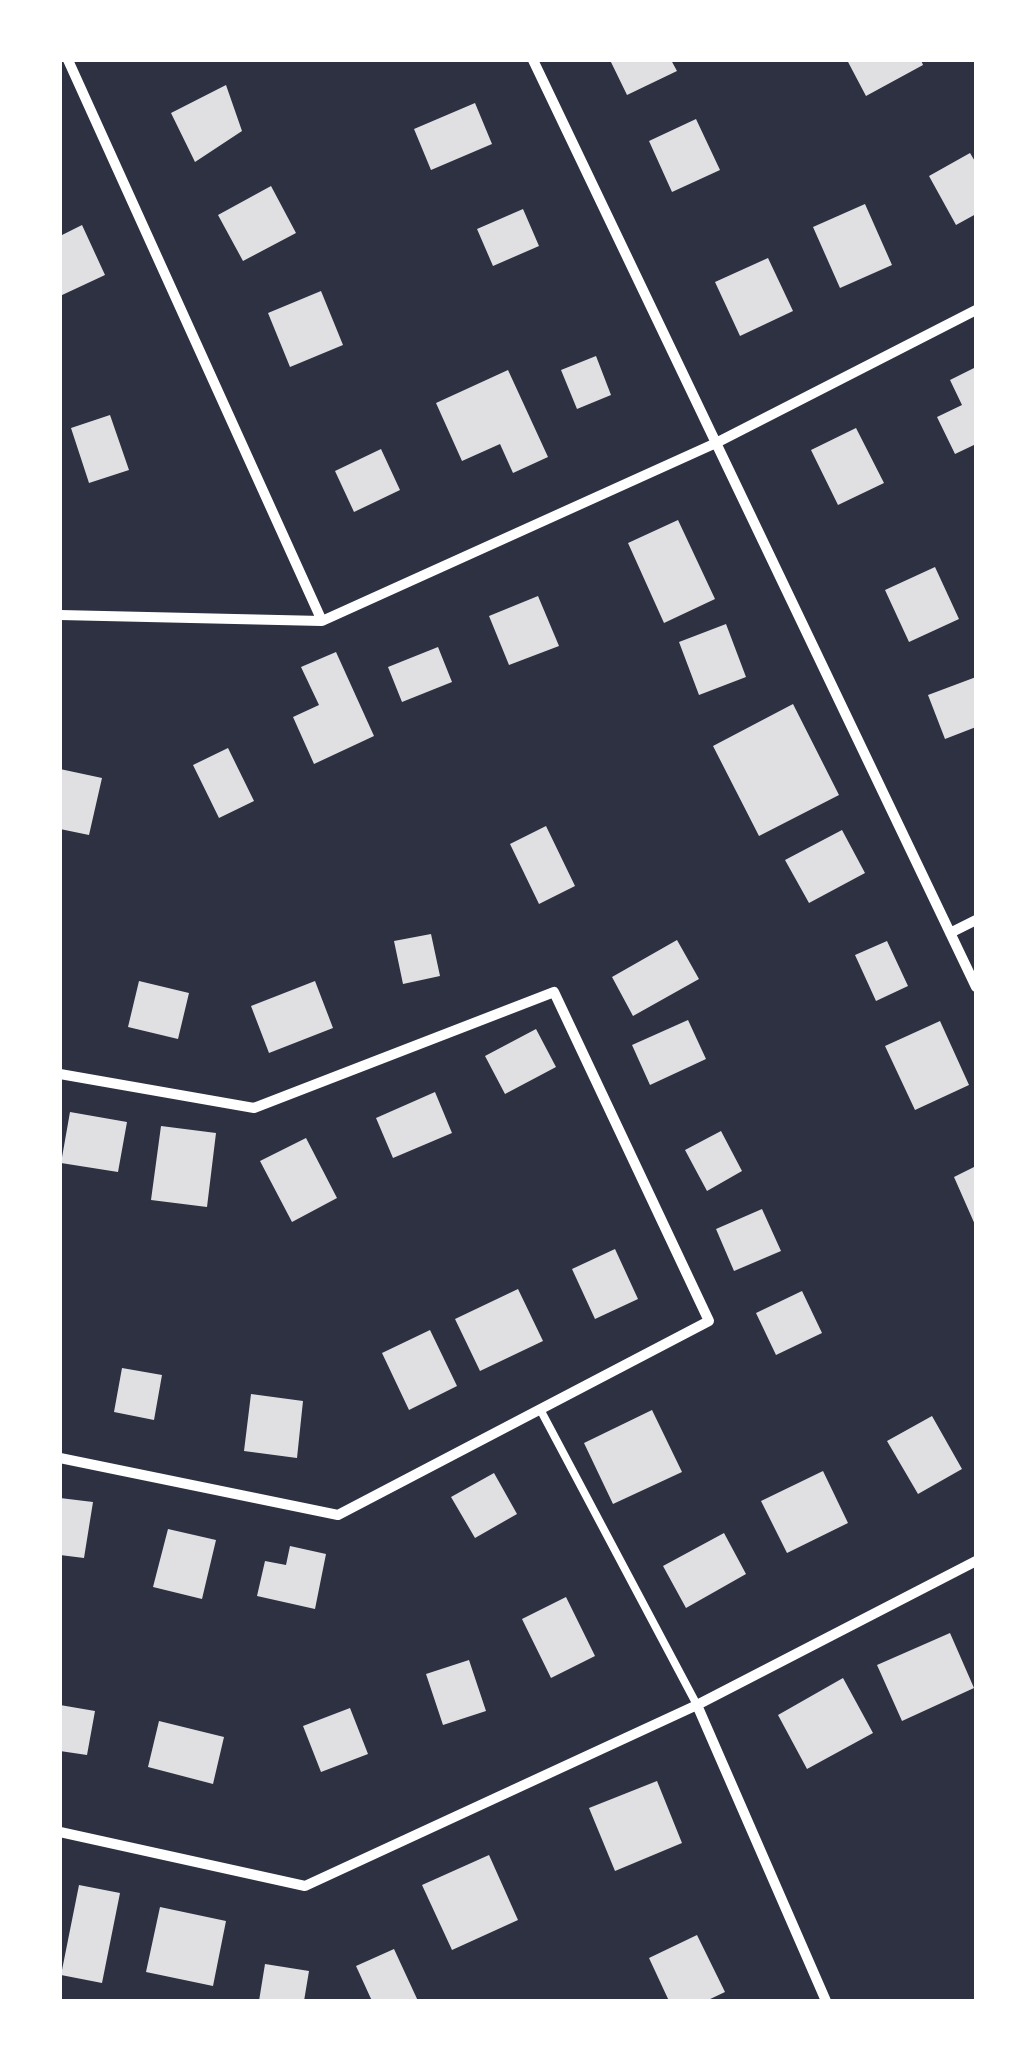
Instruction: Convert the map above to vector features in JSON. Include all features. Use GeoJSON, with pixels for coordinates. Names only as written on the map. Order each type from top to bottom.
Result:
{"type":"FeatureCollection","features":[{"type":"Feature","properties":{"kind":"street"},"geometry":{"type":"LineString","coordinates":[[68,60],[322,620]]}},
{"type":"Feature","properties":{"kind":"street"},"geometry":{"type":"LineString","coordinates":[[533,60],[976,987]]}},
{"type":"Feature","properties":{"kind":"street"},"geometry":{"type":"LineString","coordinates":[[60,615],[322,620],[716,443],[976,310]]}},
{"type":"Feature","properties":{"kind":"street"},"geometry":{"type":"LineString","coordinates":[[950,932],[976,920]]}},
{"type":"Feature","properties":{"kind":"street"},"geometry":{"type":"LineString","coordinates":[[60,1074],[254,1108],[554,992],[709,1321],[338,1516],[60,1458]]}},
{"type":"Feature","properties":{"kind":"street"},"geometry":{"type":"LineString","coordinates":[[60,1832],[305,1886],[697,1705],[976,1561]]}},
{"type":"Feature","properties":{"kind":"street"},"geometry":{"type":"LineString","coordinates":[[697,1705],[826,2001]]}},
{"type":"Feature","properties":{"kind":"lane"},"geometry":{"type":"LineString","coordinates":[[541,1411],[697,1705]]}},
{"type":"Feature","properties":{"kind":"building"},"geometry":{"type":"Polygon","coordinates":[[[610,60],[671,60],[677,71],[627,95],[610,60]]]}},
{"type":"Feature","properties":{"kind":"building"},"geometry":{"type":"Polygon","coordinates":[[[847,60],[921,60],[923,65],[866,96],[847,60]]]}},
{"type":"Feature","properties":{"kind":"building"},"geometry":{"type":"Polygon","coordinates":[[[226,85],[242,131],[195,162],[171,113],[226,85]]]}},
{"type":"Feature","properties":{"kind":"building"},"geometry":{"type":"Polygon","coordinates":[[[475,103],[492,144],[431,170],[414,129],[475,103]]]}},
{"type":"Feature","properties":{"kind":"building"},"geometry":{"type":"Polygon","coordinates":[[[696,119],[720,170],[672,192],[649,141],[696,119]]]}},
{"type":"Feature","properties":{"kind":"building"},"geometry":{"type":"Polygon","coordinates":[[[970,153],[976,163],[976,214],[956,225],[929,176],[970,153]]]}},
{"type":"Feature","properties":{"kind":"building"},"geometry":{"type":"Polygon","coordinates":[[[271,186],[296,233],[243,261],[218,215],[271,186]]]}},
{"type":"Feature","properties":{"kind":"building"},"geometry":{"type":"Polygon","coordinates":[[[865,204],[892,265],[840,288],[813,227],[865,204]]]}},
{"type":"Feature","properties":{"kind":"building"},"geometry":{"type":"Polygon","coordinates":[[[523,209],[539,246],[493,266],[477,229],[523,209]]]}},
{"type":"Feature","properties":{"kind":"building"},"geometry":{"type":"Polygon","coordinates":[[[82,225],[105,275],[60,296],[60,236],[82,225]]]}},
{"type":"Feature","properties":{"kind":"building"},"geometry":{"type":"Polygon","coordinates":[[[768,258],[793,311],[740,336],[715,282],[768,258]]]}},
{"type":"Feature","properties":{"kind":"building"},"geometry":{"type":"Polygon","coordinates":[[[321,291],[343,345],[290,367],[268,313],[321,291]]]}},
{"type":"Feature","properties":{"kind":"building"},"geometry":{"type":"Polygon","coordinates":[[[596,356],[611,395],[577,409],[561,370],[596,356]]]}},
{"type":"Feature","properties":{"kind":"building"},"geometry":{"type":"Polygon","coordinates":[[[976,367],[976,444],[955,454],[937,417],[962,405],[950,380],[976,367]]]}},
{"type":"Feature","properties":{"kind":"building"},"geometry":{"type":"Polygon","coordinates":[[[508,370],[548,457],[513,473],[500,444],[462,461],[436,403],[508,370]]]}},
{"type":"Feature","properties":{"kind":"building"},"geometry":{"type":"Polygon","coordinates":[[[110,415],[129,470],[89,483],[71,428],[110,415]]]}},
{"type":"Feature","properties":{"kind":"building"},"geometry":{"type":"Polygon","coordinates":[[[856,428],[884,483],[838,505],[811,450],[856,428]]]}},
{"type":"Feature","properties":{"kind":"building"},"geometry":{"type":"Polygon","coordinates":[[[381,449],[400,490],[354,512],[335,471],[381,449]]]}},
{"type":"Feature","properties":{"kind":"building"},"geometry":{"type":"Polygon","coordinates":[[[678,520],[715,599],[664,623],[628,543],[678,520]]]}},
{"type":"Feature","properties":{"kind":"building"},"geometry":{"type":"Polygon","coordinates":[[[935,567],[959,619],[909,642],[885,590],[935,567]]]}},
{"type":"Feature","properties":{"kind":"building"},"geometry":{"type":"Polygon","coordinates":[[[538,596],[559,646],[509,665],[489,616],[538,596]]]}},
{"type":"Feature","properties":{"kind":"building"},"geometry":{"type":"Polygon","coordinates":[[[726,624],[746,677],[699,695],[679,642],[726,624]]]}},
{"type":"Feature","properties":{"kind":"building"},"geometry":{"type":"Polygon","coordinates":[[[438,647],[452,682],[402,702],[388,667],[438,647]]]}},
{"type":"Feature","properties":{"kind":"building"},"geometry":{"type":"Polygon","coordinates":[[[336,652],[374,736],[314,764],[293,717],[319,705],[301,667],[336,652]]]}},
{"type":"Feature","properties":{"kind":"building"},"geometry":{"type":"Polygon","coordinates":[[[976,677],[976,727],[945,739],[928,695],[976,677]]]}},
{"type":"Feature","properties":{"kind":"building"},"geometry":{"type":"Polygon","coordinates":[[[793,704],[839,795],[759,836],[713,746],[793,704]]]}},
{"type":"Feature","properties":{"kind":"building"},"geometry":{"type":"Polygon","coordinates":[[[228,748],[254,801],[219,818],[193,765],[228,748]]]}},
{"type":"Feature","properties":{"kind":"building"},"geometry":{"type":"Polygon","coordinates":[[[60,769],[102,778],[89,835],[60,829],[60,769]]]}},
{"type":"Feature","properties":{"kind":"building"},"geometry":{"type":"Polygon","coordinates":[[[546,826],[575,886],[539,904],[510,844],[546,826]]]}},
{"type":"Feature","properties":{"kind":"building"},"geometry":{"type":"Polygon","coordinates":[[[842,830],[865,873],[809,903],[785,860],[842,830]]]}},
{"type":"Feature","properties":{"kind":"building"},"geometry":{"type":"Polygon","coordinates":[[[431,934],[440,976],[403,984],[394,941],[431,934]]]}},
{"type":"Feature","properties":{"kind":"building"},"geometry":{"type":"Polygon","coordinates":[[[677,940],[699,979],[633,1016],[612,977],[677,940]]]}},
{"type":"Feature","properties":{"kind":"building"},"geometry":{"type":"Polygon","coordinates":[[[887,941],[908,986],[876,1001],[855,955],[887,941]]]}},
{"type":"Feature","properties":{"kind":"building"},"geometry":{"type":"Polygon","coordinates":[[[139,981],[189,993],[178,1039],[128,1027],[139,981]]]}},
{"type":"Feature","properties":{"kind":"building"},"geometry":{"type":"Polygon","coordinates":[[[315,981],[333,1028],[269,1053],[251,1006],[315,981]]]}},
{"type":"Feature","properties":{"kind":"building"},"geometry":{"type":"Polygon","coordinates":[[[688,1020],[706,1059],[650,1085],[632,1045],[688,1020]]]}},
{"type":"Feature","properties":{"kind":"building"},"geometry":{"type":"Polygon","coordinates":[[[940,1021],[969,1085],[915,1110],[885,1046],[940,1021]]]}},
{"type":"Feature","properties":{"kind":"building"},"geometry":{"type":"Polygon","coordinates":[[[536,1029],[556,1067],[505,1094],[485,1056],[536,1029]]]}},
{"type":"Feature","properties":{"kind":"building"},"geometry":{"type":"Polygon","coordinates":[[[435,1092],[452,1133],[393,1158],[376,1118],[435,1092]]]}},
{"type":"Feature","properties":{"kind":"building"},"geometry":{"type":"Polygon","coordinates":[[[70,1112],[127,1122],[118,1172],[61,1163],[70,1112]]]}},
{"type":"Feature","properties":{"kind":"building"},"geometry":{"type":"Polygon","coordinates":[[[161,1126],[216,1133],[207,1207],[151,1200],[161,1126]]]}},
{"type":"Feature","properties":{"kind":"building"},"geometry":{"type":"Polygon","coordinates":[[[721,1131],[742,1171],[707,1191],[685,1150],[721,1131]]]}},
{"type":"Feature","properties":{"kind":"building"},"geometry":{"type":"Polygon","coordinates":[[[306,1138],[337,1198],[292,1222],[260,1161],[306,1138]]]}},
{"type":"Feature","properties":{"kind":"building"},"geometry":{"type":"Polygon","coordinates":[[[976,1166],[976,1227],[954,1177],[976,1166]]]}},
{"type":"Feature","properties":{"kind":"building"},"geometry":{"type":"Polygon","coordinates":[[[762,1209],[781,1251],[734,1271],[716,1229],[762,1209]]]}},
{"type":"Feature","properties":{"kind":"building"},"geometry":{"type":"Polygon","coordinates":[[[615,1249],[638,1299],[595,1319],[572,1269],[615,1249]]]}},
{"type":"Feature","properties":{"kind":"building"},"geometry":{"type":"Polygon","coordinates":[[[518,1289],[543,1341],[480,1371],[455,1319],[518,1289]]]}},
{"type":"Feature","properties":{"kind":"building"},"geometry":{"type":"Polygon","coordinates":[[[802,1291],[822,1333],[776,1355],[756,1313],[802,1291]]]}},
{"type":"Feature","properties":{"kind":"building"},"geometry":{"type":"Polygon","coordinates":[[[430,1330],[457,1386],[409,1410],[382,1353],[430,1330]]]}},
{"type":"Feature","properties":{"kind":"building"},"geometry":{"type":"Polygon","coordinates":[[[122,1368],[162,1375],[154,1420],[114,1412],[122,1368]]]}},
{"type":"Feature","properties":{"kind":"building"},"geometry":{"type":"Polygon","coordinates":[[[251,1394],[303,1401],[297,1458],[244,1451],[251,1394]]]}},
{"type":"Feature","properties":{"kind":"building"},"geometry":{"type":"Polygon","coordinates":[[[652,1410],[682,1472],[613,1504],[584,1443],[652,1410]]]}},
{"type":"Feature","properties":{"kind":"building"},"geometry":{"type":"Polygon","coordinates":[[[932,1416],[962,1469],[918,1494],[887,1441],[932,1416]]]}},
{"type":"Feature","properties":{"kind":"building"},"geometry":{"type":"Polygon","coordinates":[[[823,1471],[848,1523],[787,1553],[761,1501],[823,1471]]]}},
{"type":"Feature","properties":{"kind":"building"},"geometry":{"type":"Polygon","coordinates":[[[494,1473],[517,1514],[475,1538],[451,1497],[494,1473]]]}},
{"type":"Feature","properties":{"kind":"building"},"geometry":{"type":"Polygon","coordinates":[[[60,1498],[93,1502],[84,1558],[60,1555],[60,1498]]]}},
{"type":"Feature","properties":{"kind":"building"},"geometry":{"type":"Polygon","coordinates":[[[168,1529],[216,1540],[202,1599],[153,1587],[168,1529]]]}},
{"type":"Feature","properties":{"kind":"building"},"geometry":{"type":"Polygon","coordinates":[[[724,1533],[746,1574],[686,1608],[663,1566],[724,1533]]]}},
{"type":"Feature","properties":{"kind":"building"},"geometry":{"type":"Polygon","coordinates":[[[290,1546],[326,1554],[315,1609],[257,1596],[265,1561],[286,1565],[290,1546]]]}},
{"type":"Feature","properties":{"kind":"building"},"geometry":{"type":"Polygon","coordinates":[[[566,1597],[595,1656],[551,1678],[522,1619],[566,1597]]]}},
{"type":"Feature","properties":{"kind":"building"},"geometry":{"type":"Polygon","coordinates":[[[950,1633],[974,1688],[902,1721],[877,1665],[950,1633]]]}},
{"type":"Feature","properties":{"kind":"building"},"geometry":{"type":"Polygon","coordinates":[[[469,1660],[486,1711],[443,1725],[426,1674],[469,1660]]]}},
{"type":"Feature","properties":{"kind":"building"},"geometry":{"type":"Polygon","coordinates":[[[843,1678],[873,1733],[807,1769],[778,1715],[843,1678]]]}},
{"type":"Feature","properties":{"kind":"building"},"geometry":{"type":"Polygon","coordinates":[[[60,1705],[95,1711],[87,1755],[60,1751],[60,1705]]]}},
{"type":"Feature","properties":{"kind":"building"},"geometry":{"type":"Polygon","coordinates":[[[350,1708],[368,1754],[321,1772],[303,1726],[350,1708]]]}},
{"type":"Feature","properties":{"kind":"building"},"geometry":{"type":"Polygon","coordinates":[[[159,1721],[224,1737],[213,1784],[148,1767],[159,1721]]]}},
{"type":"Feature","properties":{"kind":"building"},"geometry":{"type":"Polygon","coordinates":[[[657,1781],[682,1843],[615,1871],[589,1808],[657,1781]]]}},
{"type":"Feature","properties":{"kind":"building"},"geometry":{"type":"Polygon","coordinates":[[[489,1855],[518,1920],[452,1950],[422,1885],[489,1855]]]}},
{"type":"Feature","properties":{"kind":"building"},"geometry":{"type":"Polygon","coordinates":[[[79,1885],[120,1893],[102,1983],[61,1975],[79,1885]]]}},
{"type":"Feature","properties":{"kind":"building"},"geometry":{"type":"Polygon","coordinates":[[[160,1907],[226,1921],[213,1986],[146,1972],[160,1907]]]}},
{"type":"Feature","properties":{"kind":"building"},"geometry":{"type":"Polygon","coordinates":[[[697,1935],[725,1992],[706,2001],[669,2001],[649,1958],[697,1935]]]}},
{"type":"Feature","properties":{"kind":"building"},"geometry":{"type":"Polygon","coordinates":[[[394,1949],[418,2001],[372,2001],[356,1966],[394,1949]]]}},
{"type":"Feature","properties":{"kind":"building"},"geometry":{"type":"Polygon","coordinates":[[[265,1964],[309,1971],[304,2001],[259,2001],[265,1964]]]}}]}
